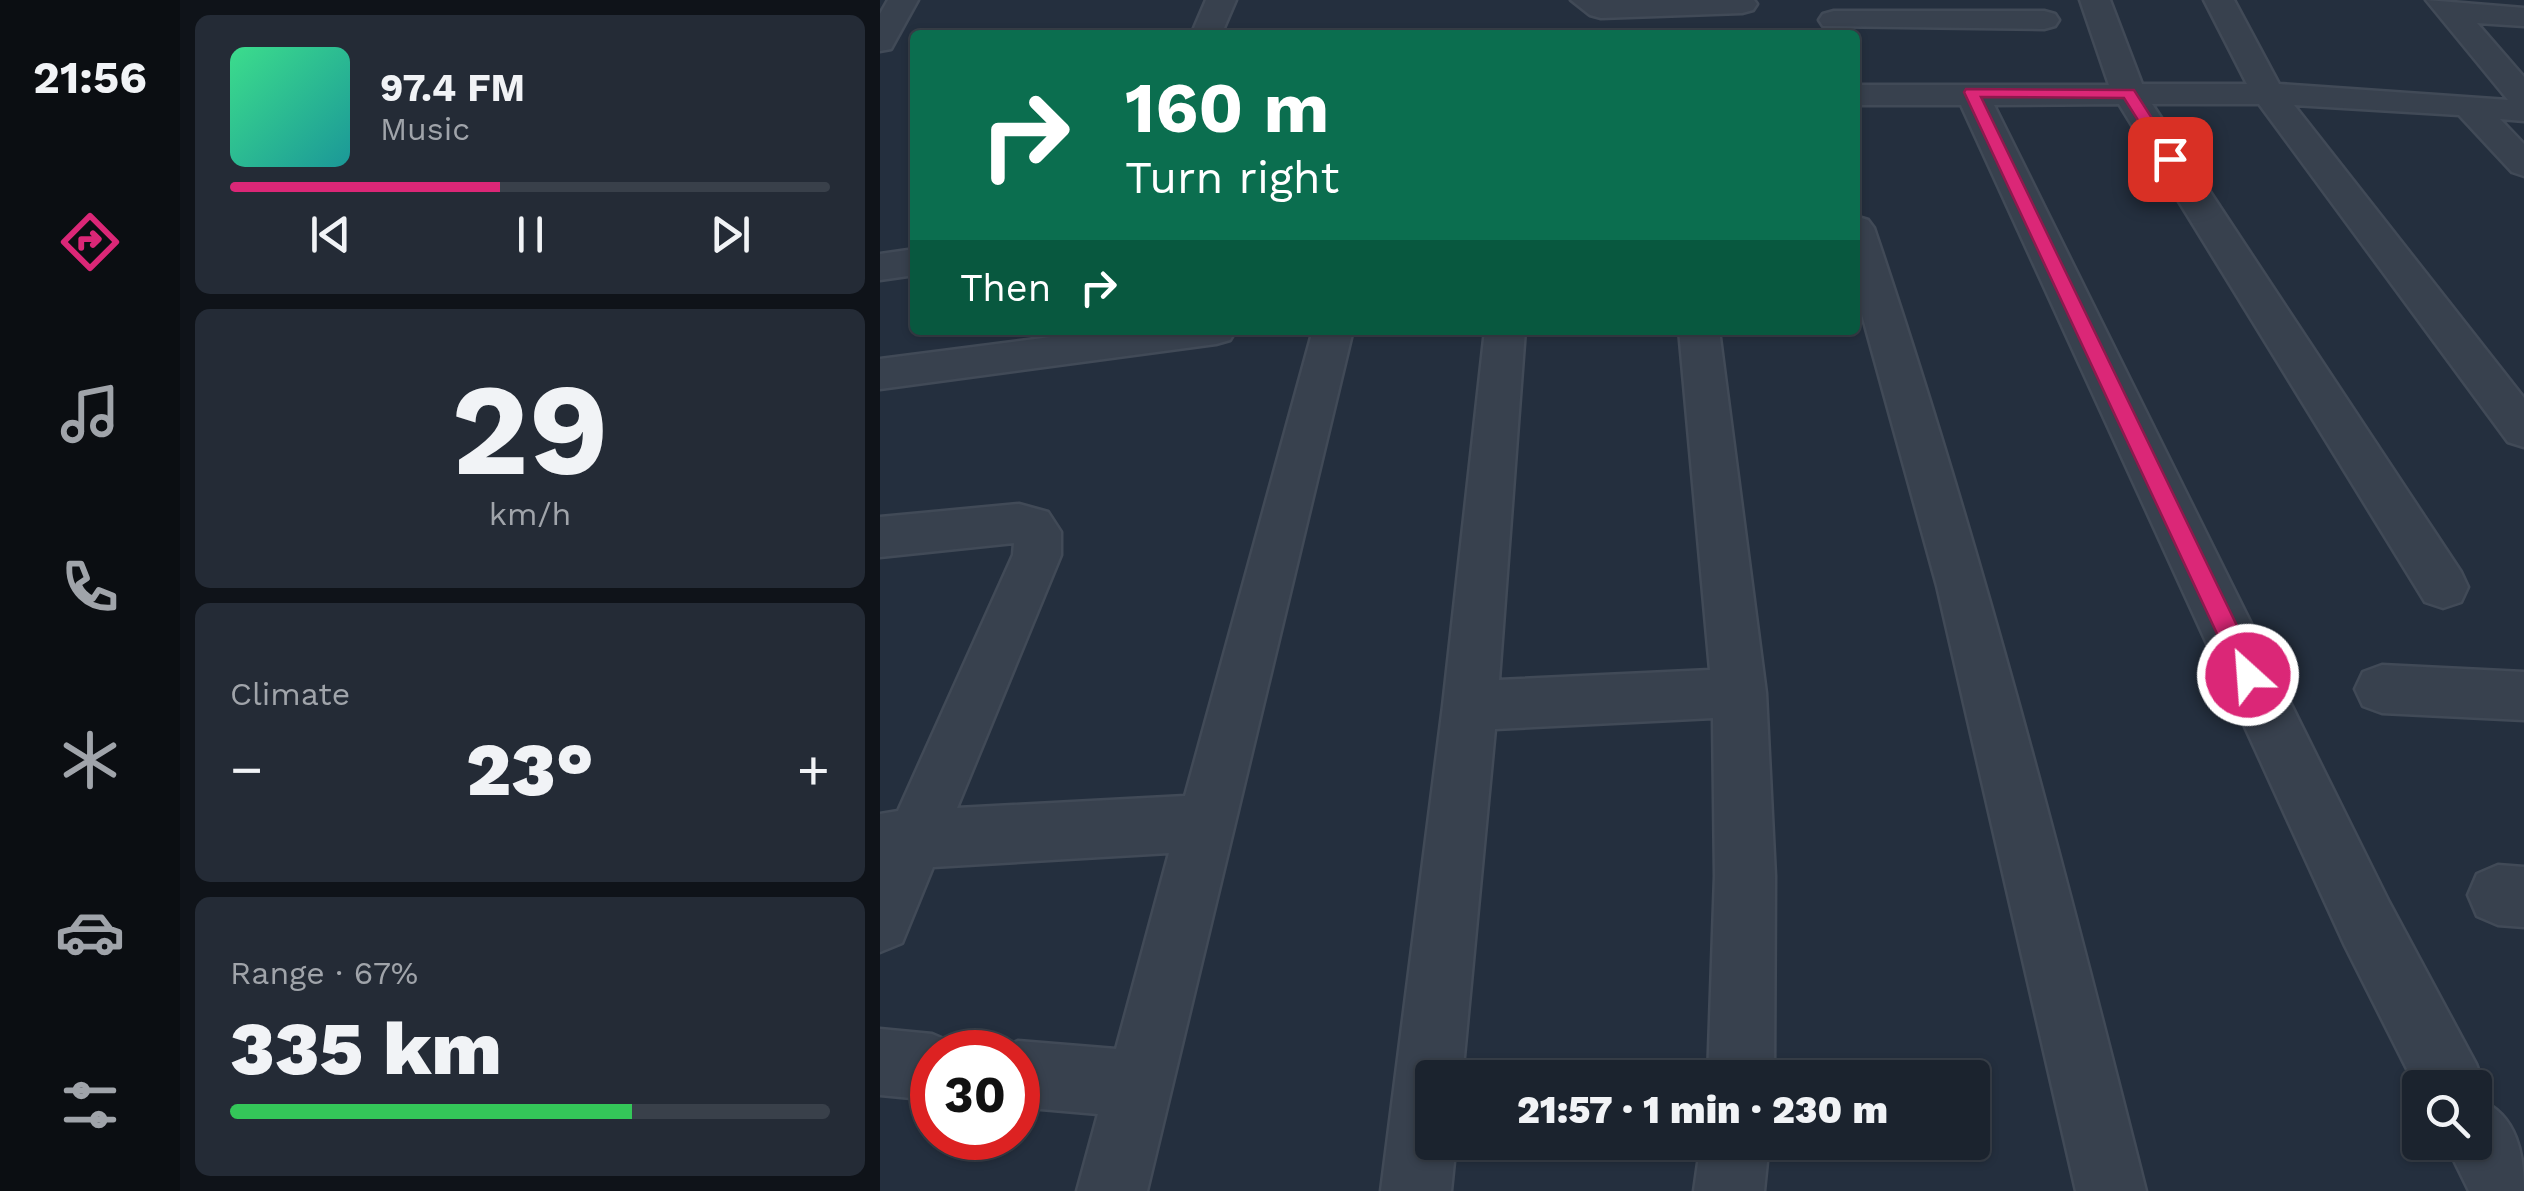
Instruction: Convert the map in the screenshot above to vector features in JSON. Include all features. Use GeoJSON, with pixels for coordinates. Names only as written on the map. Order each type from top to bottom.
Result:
{"type":"FeatureCollection","features":[{"type":"Feature","properties":{"kind":"street"},"geometry":{"type":"LineString","coordinates":[[880,42],[902,0]]}},
{"type":"Feature","properties":{"kind":"street"},"geometry":{"type":"LineString","coordinates":[[1208,30],[1222,0]]}},
{"type":"Feature","properties":{"kind":"street"},"geometry":{"type":"LineString","coordinates":[[1586,0],[1601,8],[1742,4]]}},
{"type":"Feature","properties":{"kind":"street"},"geometry":{"type":"LineString","coordinates":[[2095,0],[2128,94],[2443,587]]}},
{"type":"Feature","properties":{"kind":"street"},"geometry":{"type":"LineString","coordinates":[[2219,0],[2268,94],[2524,430]]}},
{"type":"Feature","properties":{"kind":"street"},"geometry":{"type":"LineString","coordinates":[[2446,7],[2524,17]]}},
{"type":"Feature","properties":{"kind":"street"},"geometry":{"type":"LineString","coordinates":[[2446,7],[2524,98]]}},
{"type":"Feature","properties":{"kind":"street"},"geometry":{"type":"LineString","coordinates":[[1834,18],[2044,20]]}},
{"type":"Feature","properties":{"kind":"street"},"geometry":{"type":"LineString","coordinates":[[1972,92],[2367,924],[2443,1070]]}},
{"type":"Feature","properties":{"kind":"street"},"geometry":{"type":"LineString","coordinates":[[1860,95],[2268,94],[2524,111]]}},
{"type":"Feature","properties":{"kind":"street"},"geometry":{"type":"LineString","coordinates":[[2468,105],[2524,165]]}},
{"type":"Feature","properties":{"kind":"street"},"geometry":{"type":"LineString","coordinates":[[1860,244],[1930,474],[2031,855],[2111,1191]]}},
{"type":"Feature","properties":{"kind":"street"},"geometry":{"type":"LineString","coordinates":[[880,267],[910,263]]}},
{"type":"Feature","properties":{"kind":"street"},"geometry":{"type":"LineString","coordinates":[[1112,1191],[1332,335]]}},
{"type":"Feature","properties":{"kind":"street"},"geometry":{"type":"LineString","coordinates":[[1416,1191],[1470,706],[1505,335]]}},
{"type":"Feature","properties":{"kind":"street"},"geometry":{"type":"LineString","coordinates":[[1701,335],[1739,693],[1745,876],[1741,1060]]}},
{"type":"Feature","properties":{"kind":"street"},"geometry":{"type":"LineString","coordinates":[[880,374],[1120,336]]}},
{"type":"Feature","properties":{"kind":"street"},"geometry":{"type":"LineString","coordinates":[[880,537],[1018,522],[1037,528],[1039,542],[1038,555],[898,840],[880,921]]}},
{"type":"Feature","properties":{"kind":"street"},"geometry":{"type":"LineString","coordinates":[[2382,689],[2524,696]]}},
{"type":"Feature","properties":{"kind":"street"},"geometry":{"type":"LineString","coordinates":[[1470,706],[1739,693]]}},
{"type":"Feature","properties":{"kind":"street"},"geometry":{"type":"LineString","coordinates":[[898,840],[1208,823]]}},
{"type":"Feature","properties":{"kind":"street"},"geometry":{"type":"LineString","coordinates":[[880,1062],[910,1065]]}},
{"type":"Feature","properties":{"kind":"street"},"geometry":{"type":"LineString","coordinates":[[1040,1076],[1140,1086]]}},
{"type":"Feature","properties":{"kind":"street"},"geometry":{"type":"LineString","coordinates":[[1729,1191],[1733,1160]]}},
{"type":"Feature","properties":{"kind":"street"},"geometry":{"type":"LineString","coordinates":[[2490,1160],[2506,1191]]}},
{"type":"Feature","properties":{"kind":"route"},"geometry":{"type":"LineString","coordinates":[[2170,159],[2128,94],[1972,92],[2248,675]]}}]}
